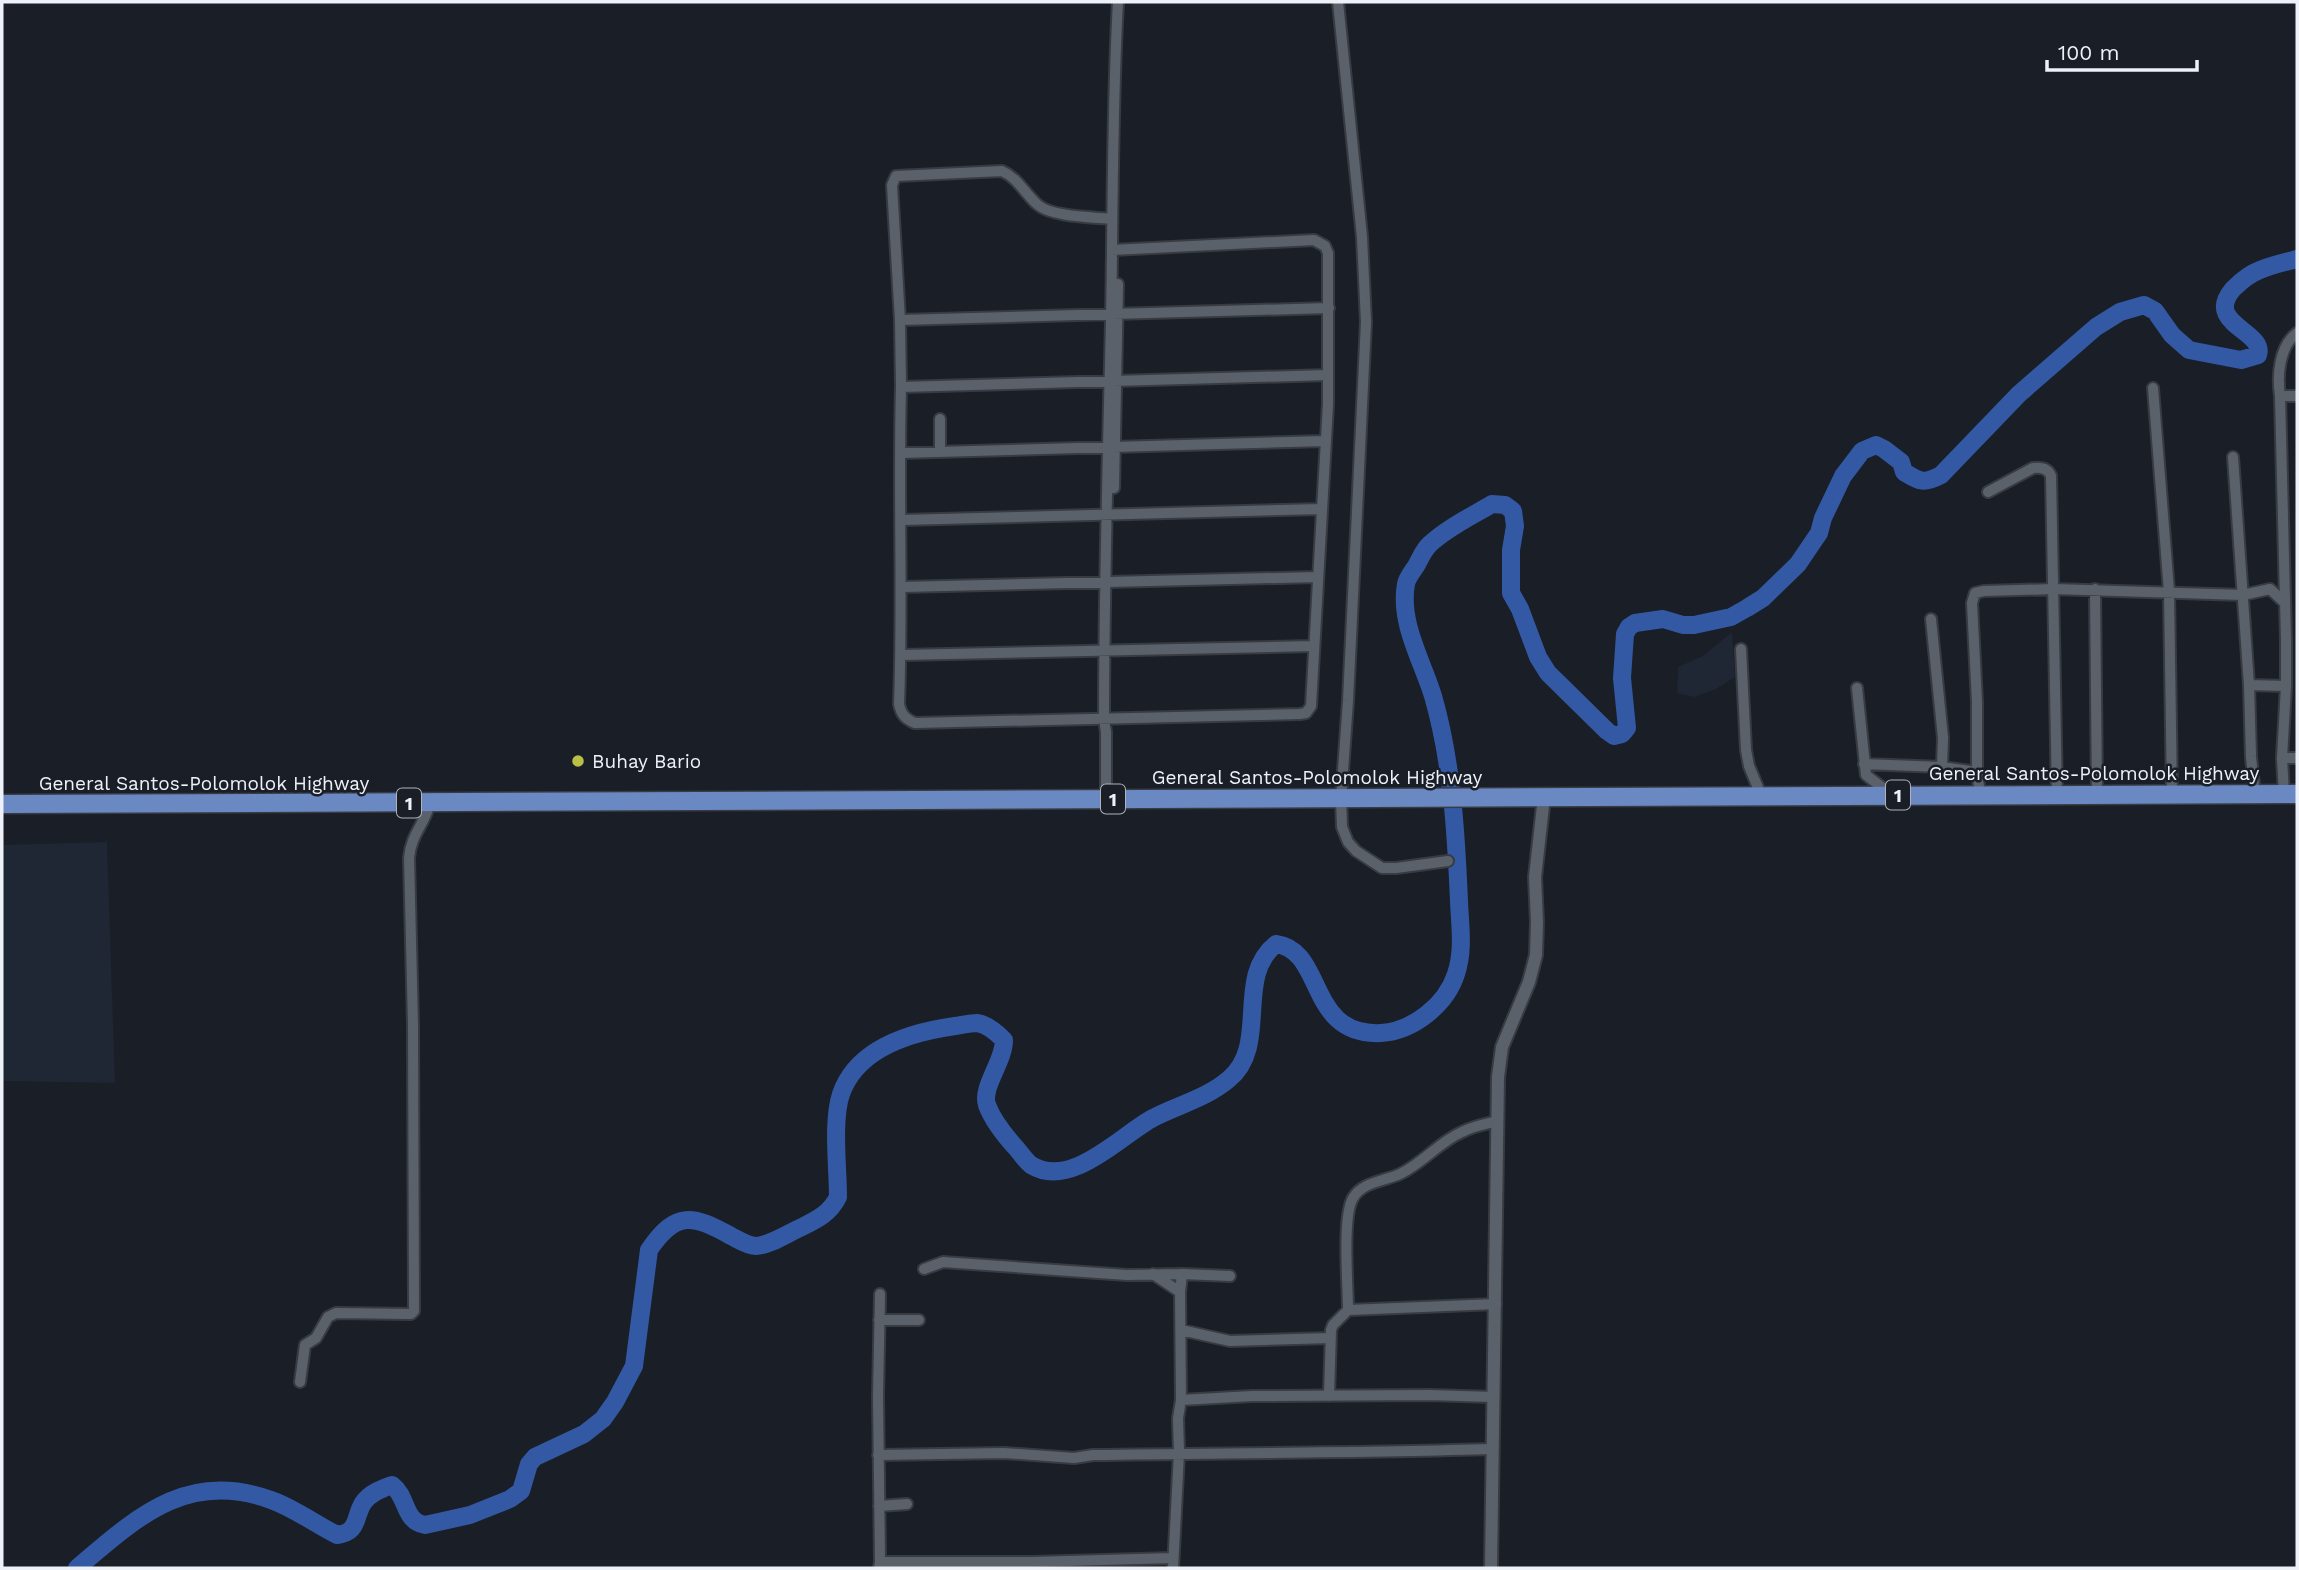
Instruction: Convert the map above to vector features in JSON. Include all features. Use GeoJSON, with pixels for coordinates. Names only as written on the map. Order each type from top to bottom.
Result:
{"type":"FeatureCollection","features":[{"type":"Feature","properties":{"kind":"highway","name":"General Santos-Polomolok Highway"},"geometry":{"type":"LineString","coordinates":[[2,804],[2291,794]]}},
{"type":"Feature","properties":{"kind":"street"},"geometry":{"type":"LineString","coordinates":[[1106,799],[1118,2]]}},
{"type":"Feature","properties":{"kind":"street"},"geometry":{"type":"LineString","coordinates":[[1118,50],[1124,2]]}},
{"type":"Feature","properties":{"kind":"street"},"geometry":{"type":"LineString","coordinates":[[1338,2],[1364,260],[1366,322],[1341,798],[1342,827],[1356,852],[1382,868],[1448,861]]}},
{"type":"Feature","properties":{"kind":"street"},"geometry":{"type":"LineString","coordinates":[[1112,219],[1046,210],[1036,203],[1014,178],[1002,171],[895,176],[892,185],[901,387],[900,711],[904,717],[915,723],[1306,713],[1311,706],[1328,375],[1328,253],[1320,242],[1314,240],[1115,250]]}},
{"type":"Feature","properties":{"kind":"street"},"geometry":{"type":"LineString","coordinates":[[1115,177],[1112,219],[1115,250]]}},
{"type":"Feature","properties":{"kind":"street"},"geometry":{"type":"LineString","coordinates":[[900,320],[1329,308]]}},
{"type":"Feature","properties":{"kind":"street"},"geometry":{"type":"LineString","coordinates":[[2291,794],[2282,758],[2286,686],[2292,641],[2285,603],[2280,396],[2277,377],[2281,361],[2297,333]]}},
{"type":"Feature","properties":{"kind":"street"},"geometry":{"type":"LineString","coordinates":[[901,387],[1328,375]]}},
{"type":"Feature","properties":{"kind":"street"},"geometry":{"type":"LineString","coordinates":[[2153,388],[2169,592],[2172,795]]}},
{"type":"Feature","properties":{"kind":"street"},"geometry":{"type":"LineString","coordinates":[[2280,396],[2297,396]]}},
{"type":"Feature","properties":{"kind":"street"},"geometry":{"type":"LineString","coordinates":[[940,418],[940,451]]}},
{"type":"Feature","properties":{"kind":"street"},"geometry":{"type":"LineString","coordinates":[[900,453],[1325,441]]}},
{"type":"Feature","properties":{"kind":"street"},"geometry":{"type":"LineString","coordinates":[[2233,457],[2255,794]]}},
{"type":"Feature","properties":{"kind":"street"},"geometry":{"type":"LineString","coordinates":[[1988,492],[2034,468],[2040,467],[2049,472],[2057,794]]}},
{"type":"Feature","properties":{"kind":"street"},"geometry":{"type":"LineString","coordinates":[[901,520],[1321,509]]}},
{"type":"Feature","properties":{"kind":"street"},"geometry":{"type":"LineString","coordinates":[[902,587],[1317,577]]}},
{"type":"Feature","properties":{"kind":"street"},"geometry":{"type":"LineString","coordinates":[[1980,794],[1977,772],[1975,593],[2054,589],[2243,595],[2270,589],[2285,603]]}},
{"type":"Feature","properties":{"kind":"street"},"geometry":{"type":"LineString","coordinates":[[2095,590],[2096,795]]}},
{"type":"Feature","properties":{"kind":"street"},"geometry":{"type":"LineString","coordinates":[[1931,619],[1943,738],[1942,767]]}},
{"type":"Feature","properties":{"kind":"street"},"geometry":{"type":"LineString","coordinates":[[901,655],[1313,646]]}},
{"type":"Feature","properties":{"kind":"street"},"geometry":{"type":"LineString","coordinates":[[1741,649],[1746,750],[1749,766],[1761,795]]}},
{"type":"Feature","properties":{"kind":"street"},"geometry":{"type":"LineString","coordinates":[[2249,685],[2286,686]]}},
{"type":"Feature","properties":{"kind":"street"},"geometry":{"type":"LineString","coordinates":[[1857,688],[1866,775],[1892,795]]}},
{"type":"Feature","properties":{"kind":"street"},"geometry":{"type":"LineString","coordinates":[[2282,758],[2297,758]]}},
{"type":"Feature","properties":{"kind":"street"},"geometry":{"type":"LineString","coordinates":[[1864,764],[1942,767],[1977,772]]}},
{"type":"Feature","properties":{"kind":"street"},"geometry":{"type":"LineString","coordinates":[[1491,1568],[1498,1077],[1502,1047],[1529,982],[1536,956],[1535,877],[1544,797]]}},
{"type":"Feature","properties":{"kind":"street"},"geometry":{"type":"LineString","coordinates":[[300,1382],[305,1345],[316,1338],[331,1315],[412,1314],[414,1311],[409,858],[412,838],[427,815],[430,803]]}},
{"type":"Feature","properties":{"kind":"street"},"geometry":{"type":"LineString","coordinates":[[1348,1310],[1348,1221],[1354,1196],[1369,1184],[1401,1173],[1464,1131],[1498,1121]]}},
{"type":"Feature","properties":{"kind":"street"},"geometry":{"type":"LineString","coordinates":[[924,1269],[943,1262],[1127,1275],[1230,1276]]}},
{"type":"Feature","properties":{"kind":"street"},"geometry":{"type":"LineString","coordinates":[[1153,1274],[1180,1292]]}},
{"type":"Feature","properties":{"kind":"street"},"geometry":{"type":"LineString","coordinates":[[880,1294],[879,1565],[1143,1559],[1173,1563],[1179,1453],[1178,1418],[1181,1400],[1181,1274]]}},
{"type":"Feature","properties":{"kind":"street"},"geometry":{"type":"LineString","coordinates":[[1329,1396],[1330,1338],[1334,1325],[1348,1310],[1496,1304]]}},
{"type":"Feature","properties":{"kind":"street"},"geometry":{"type":"LineString","coordinates":[[879,1320],[919,1320]]}},
{"type":"Feature","properties":{"kind":"street"},"geometry":{"type":"LineString","coordinates":[[1181,1330],[1230,1341],[1330,1338]]}},
{"type":"Feature","properties":{"kind":"street"},"geometry":{"type":"LineString","coordinates":[[1181,1400],[1252,1396],[1494,1397]]}},
{"type":"Feature","properties":{"kind":"street"},"geometry":{"type":"LineString","coordinates":[[878,1455],[1004,1453],[1074,1458],[1179,1453],[1349,1454],[1493,1450]]}},
{"type":"Feature","properties":{"kind":"street"},"geometry":{"type":"LineString","coordinates":[[879,1506],[907,1504]]}},
{"type":"Feature","properties":{"kind":"street"},"geometry":{"type":"LineString","coordinates":[[1143,1559],[1151,1568]]}},
{"type":"Feature","properties":{"kind":"shaded area"},"geometry":{"type":"Polygon","coordinates":[[[1732,632],[1735,677],[1716,689],[1694,697],[1677,693],[1678,667],[1703,656],[1732,632]]]}},
{"type":"Feature","properties":{"kind":"shaded area"},"geometry":{"type":"Polygon","coordinates":[[[107,842],[115,1083],[2,1081],[2,845],[107,842]]]}},
{"type":"Feature","properties":{"kind":"waterway"},"geometry":{"type":"LineString","coordinates":[[77,1568],[142,1516],[188,1495],[214,1491],[241,1492],[271,1500],[337,1535],[353,1528],[363,1503],[369,1497],[392,1485],[413,1519],[425,1525],[470,1515],[510,1499],[521,1491],[529,1464],[535,1457],[584,1434],[603,1419],[615,1402],[634,1366],[649,1250],[659,1237],[677,1222],[686,1220],[706,1224],[756,1246],[773,1241],[823,1215],[838,1197],[836,1131],[841,1094],[860,1065],[873,1054],[904,1038],[974,1023],[984,1025],[995,1032],[1004,1040],[987,1090],[987,1105],[1004,1134],[1031,1165],[1046,1171],[1062,1171],[1079,1166],[1153,1118],[1202,1096],[1229,1079],[1241,1065],[1248,1048],[1257,974],[1264,958],[1276,944],[1292,950],[1303,961],[1328,1008],[1340,1022],[1357,1031],[1381,1033],[1416,1022],[1445,996],[1456,974],[1461,947],[1454,823],[1445,746],[1433,696],[1406,613],[1407,582],[1430,544],[1452,527],[1492,504],[1505,505],[1513,511],[1515,526],[1511,550],[1511,593],[1538,657],[1548,673],[1607,731],[1614,736],[1622,734],[1627,728],[1622,678],[1625,634],[1629,627],[1635,623],[1663,619],[1694,625],[1731,617],[1763,598],[1798,564],[1819,533],[1823,518],[1843,476],[1862,451],[1876,445],[1884,449],[1901,462],[1904,472],[1918,480],[1926,481],[1941,475],[2019,394],[2096,327],[2120,312],[2144,305],[2155,311],[2172,335],[2189,350],[2241,360],[2258,355],[2258,347],[2253,339],[2230,319],[2225,311],[2226,301],[2233,289],[2252,274],[2297,259]]}},
{"type":"Feature","properties":{"kind":"place","name":"Buhay Bario"},"geometry":{"type":"Point","coordinates":[578,761]}}]}
